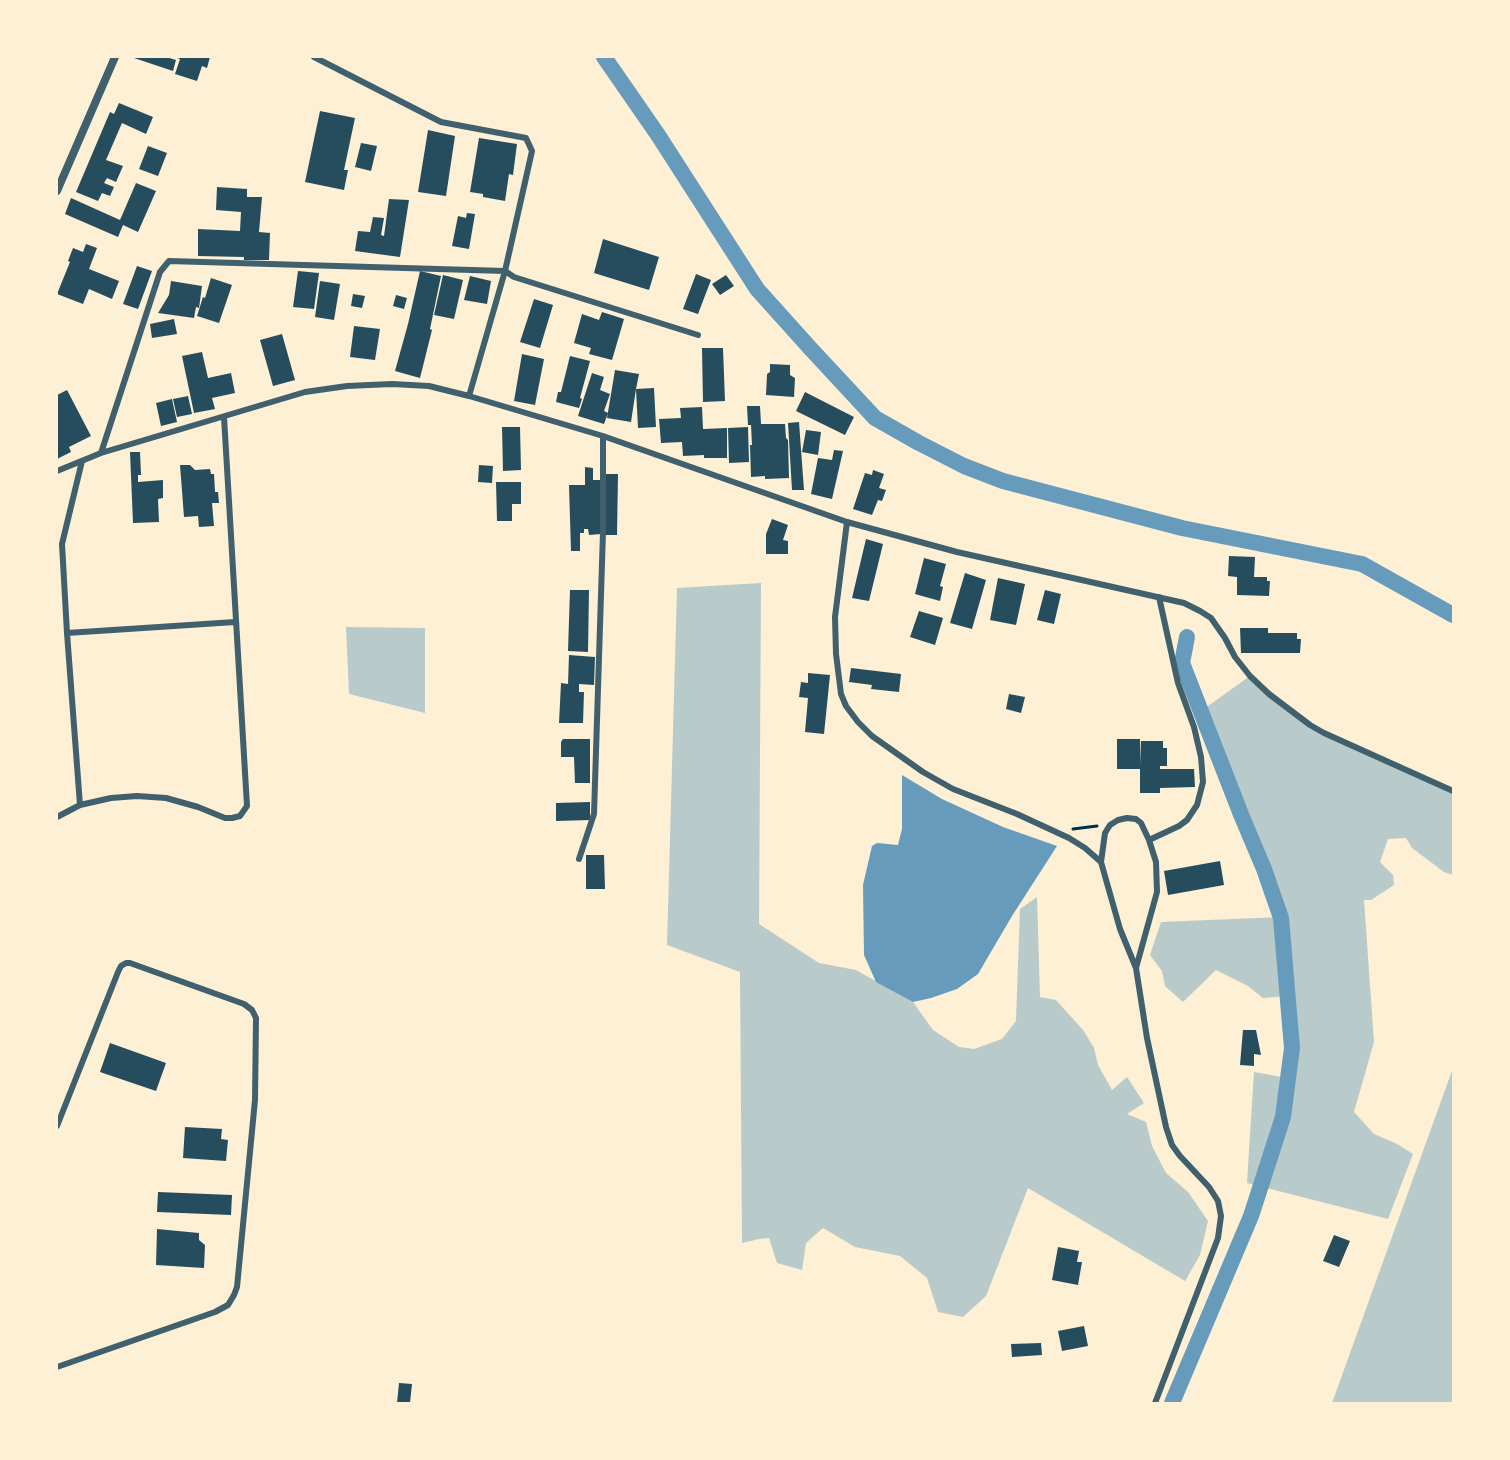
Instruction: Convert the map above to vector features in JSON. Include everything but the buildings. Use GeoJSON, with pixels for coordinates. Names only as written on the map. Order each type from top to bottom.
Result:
{"type":"FeatureCollection","features":[{"type":"Feature","properties":{"kind":"street"},"geometry":{"type":"LineString","coordinates":[[57,191],[115,57]]}},
{"type":"Feature","properties":{"kind":"street"},"geometry":{"type":"LineString","coordinates":[[314,57],[441,122],[526,138],[532,151],[505,271],[469,396]]}},
{"type":"Feature","properties":{"kind":"street"},"geometry":{"type":"LineString","coordinates":[[101,453],[160,272],[169,261],[505,271],[514,277],[698,335]]}},
{"type":"Feature","properties":{"kind":"street"},"geometry":{"type":"LineString","coordinates":[[57,471],[101,453],[305,392],[347,386],[392,384],[429,386],[603,436],[847,522],[957,552],[1184,603],[1211,618],[1235,657],[1250,676],[1269,694],[1310,724],[1324,733],[1453,791]]}},
{"type":"Feature","properties":{"kind":"street"},"geometry":{"type":"LineString","coordinates":[[57,817],[80,805],[111,798],[137,796],[166,798],[225,818],[240,816],[247,806],[224,417]]}},
{"type":"Feature","properties":{"kind":"street"},"geometry":{"type":"LineString","coordinates":[[579,860],[594,814],[603,532],[603,436]]}},
{"type":"Feature","properties":{"kind":"street"},"geometry":{"type":"LineString","coordinates":[[80,805],[60,546],[82,461]]}},
{"type":"Feature","properties":{"kind":"street"},"geometry":{"type":"LineString","coordinates":[[847,522],[835,616],[836,654],[841,694],[846,706],[872,736],[923,772],[953,789],[1070,838],[1101,862]]}},
{"type":"Feature","properties":{"kind":"street"},"geometry":{"type":"LineString","coordinates":[[1149,840],[1187,820],[1197,805],[1203,782],[1201,757],[1194,727],[1178,683],[1159,597]]}},
{"type":"Feature","properties":{"kind":"street"},"geometry":{"type":"LineString","coordinates":[[67,633],[235,622]]}},
{"type":"Feature","properties":{"kind":"street"},"geometry":{"type":"LineString","coordinates":[[1136,968],[1157,892],[1155,862],[1149,840],[1141,823],[1136,819],[1127,818],[1110,825],[1105,833],[1101,862],[1120,929],[1136,968],[1147,1038],[1172,1145],[1218,1201],[1221,1216],[1218,1238],[1155,1403]]}},
{"type":"Feature","properties":{"kind":"street"},"geometry":{"type":"LineString","coordinates":[[57,1126],[118,972],[126,963],[244,1004],[252,1010],[256,1018],[255,1100],[237,1287],[234,1295],[228,1305],[215,1312],[57,1367]]}},
{"type":"Feature","properties":{"kind":"path"},"geometry":{"type":"LineString","coordinates":[[1053,831],[1110,825]]}},
{"type":"Feature","properties":{"kind":"shaded area"},"geometry":{"type":"Polygon","coordinates":[[[761,583],[759,924],[819,963],[856,970],[913,1002],[933,1030],[959,1047],[974,1049],[1002,1039],[1016,1021],[1020,909],[1037,897],[1040,997],[1056,1000],[1083,1030],[1094,1048],[1098,1065],[1112,1090],[1127,1077],[1144,1103],[1127,1114],[1146,1122],[1152,1146],[1166,1173],[1188,1192],[1208,1221],[1200,1255],[1185,1281],[1028,1188],[986,1296],[963,1317],[938,1312],[927,1278],[900,1256],[855,1247],[823,1228],[806,1243],[802,1270],[777,1263],[769,1238],[742,1243],[740,972],[667,945],[677,588],[761,583]]]}},
{"type":"Feature","properties":{"kind":"shaded area"},"geometry":{"type":"Polygon","coordinates":[[[346,627],[425,628],[425,713],[349,694],[346,627]]]}},
{"type":"Feature","properties":{"kind":"shaded area"},"geometry":{"type":"Polygon","coordinates":[[[1250,676],[1324,733],[1453,791],[1453,875],[1444,872],[1412,848],[1406,838],[1388,839],[1380,862],[1393,875],[1394,885],[1371,900],[1364,900],[1374,1042],[1354,1112],[1374,1134],[1413,1154],[1388,1219],[1247,1183],[1254,1072],[1288,1078],[1292,1048],[1288,996],[1263,998],[1248,986],[1216,970],[1183,1002],[1165,986],[1162,971],[1150,955],[1161,922],[1281,917],[1201,711],[1250,676]]]}},
{"type":"Feature","properties":{"kind":"shaded area"},"geometry":{"type":"Polygon","coordinates":[[[1453,1068],[1453,1403],[1332,1403],[1453,1068]]]}},
{"type":"Feature","properties":{"kind":"water"},"geometry":{"type":"Polygon","coordinates":[[[902,775],[942,799],[1003,827],[1057,846],[978,974],[957,989],[913,1002],[876,982],[864,955],[863,885],[872,846],[877,843],[898,845],[902,829],[902,775]]]}},
{"type":"Feature","properties":{"kind":"waterway"},"geometry":{"type":"LineString","coordinates":[[604,57],[658,135],[757,289],[875,418],[964,466],[1003,481],[1182,528],[1362,564],[1453,615]]}},
{"type":"Feature","properties":{"kind":"waterway"},"geometry":{"type":"LineString","coordinates":[[1172,1403],[1251,1216],[1283,1117],[1292,1048],[1281,918],[1264,869],[1182,663],[1187,637]]}}]}
